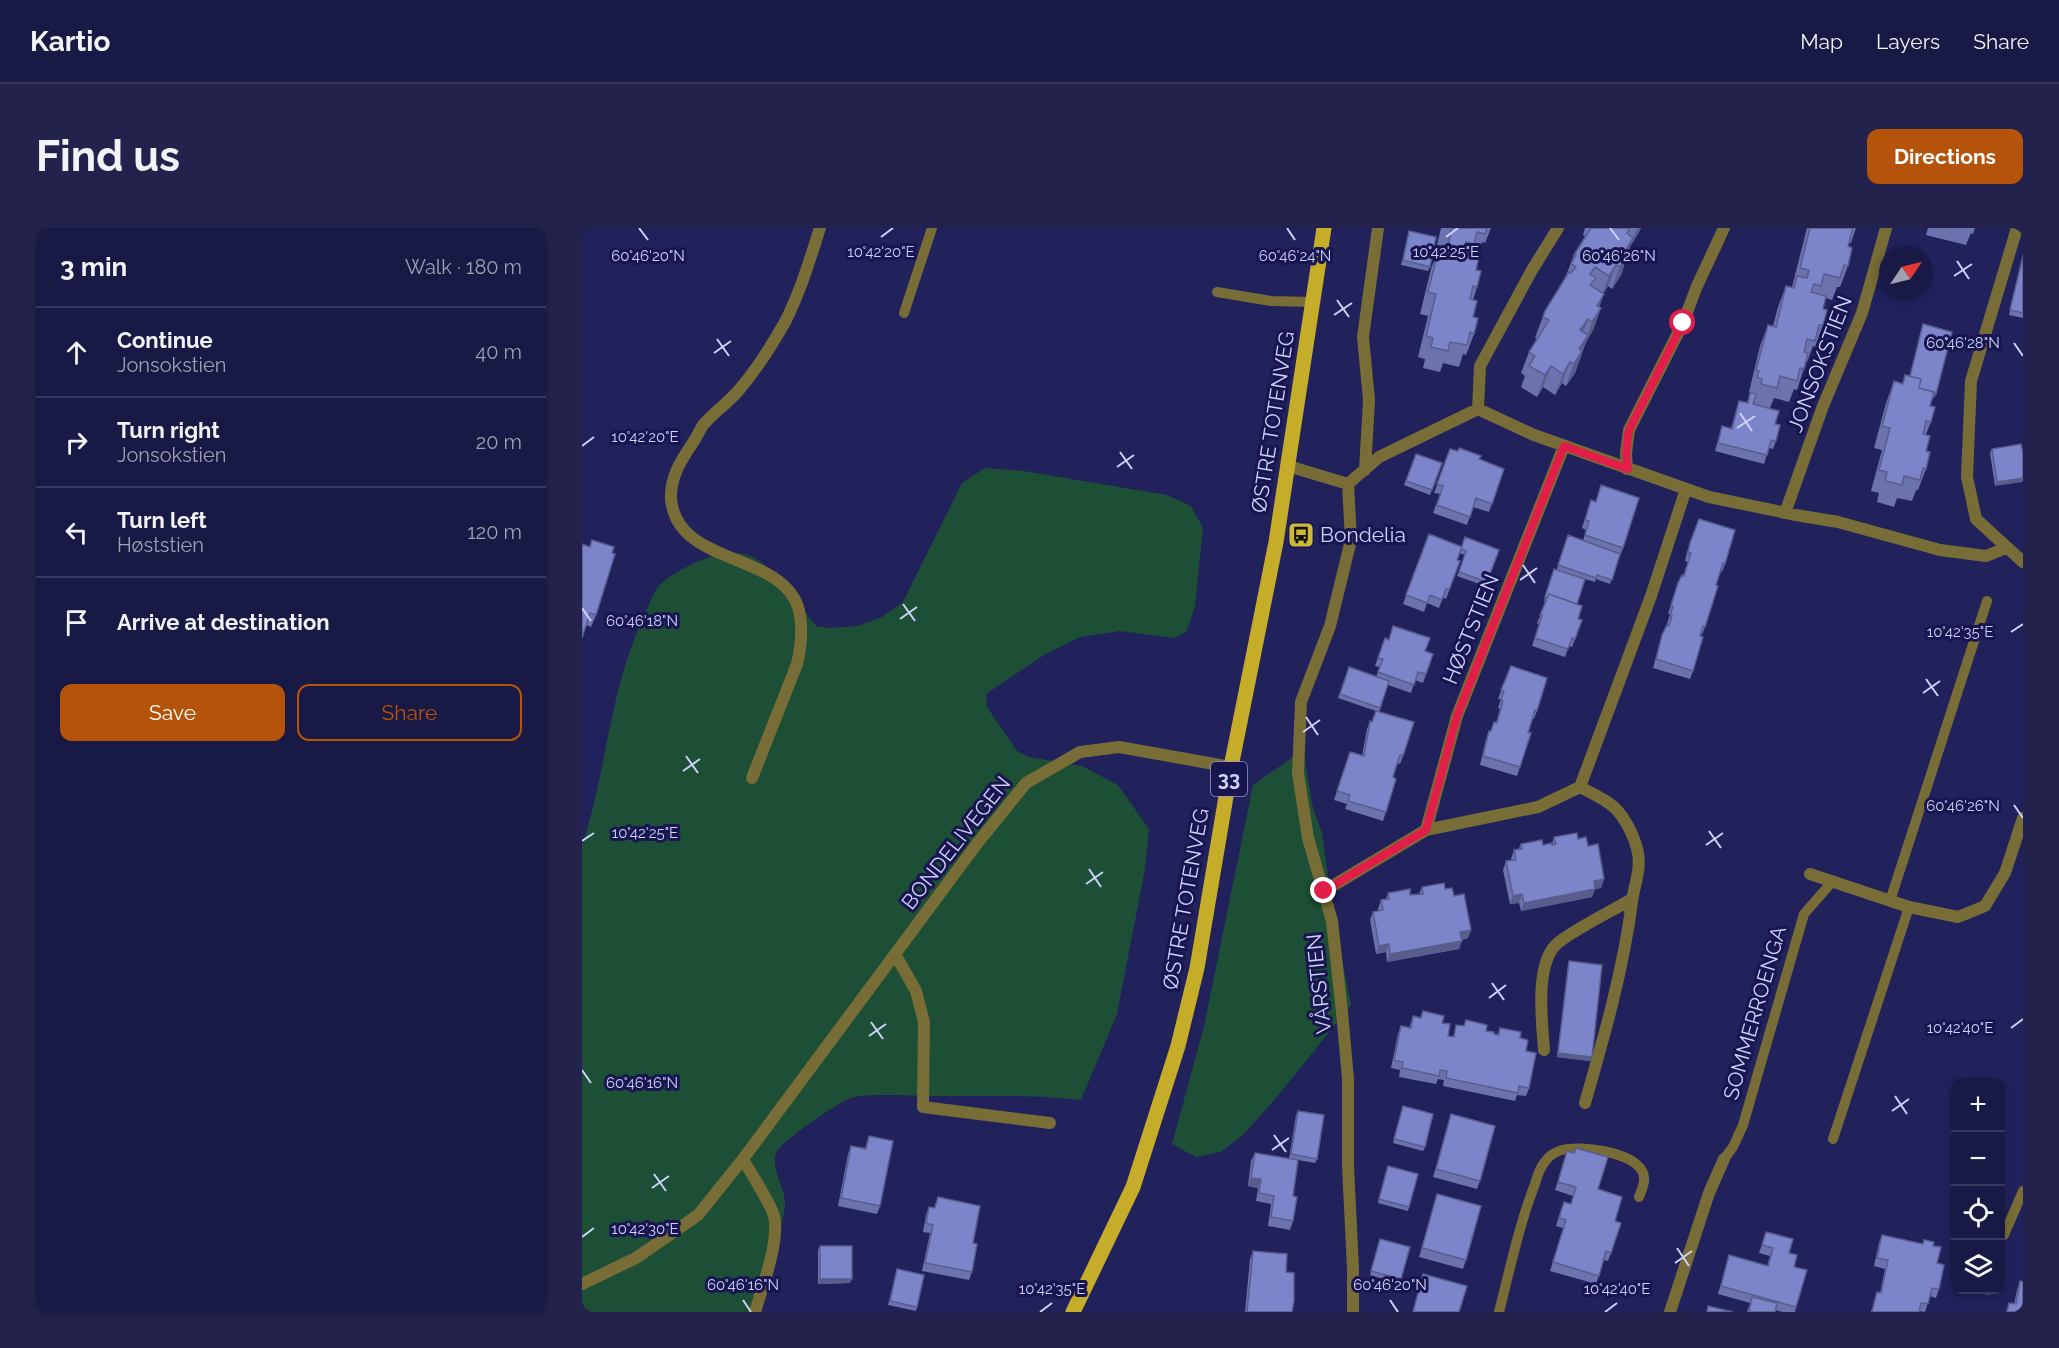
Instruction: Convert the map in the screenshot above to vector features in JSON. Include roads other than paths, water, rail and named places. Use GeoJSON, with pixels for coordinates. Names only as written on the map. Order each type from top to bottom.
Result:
{"type":"FeatureCollection","features":[{"type":"Feature","properties":{"kind":"main road","name":"ØSTRE TOTENVEG"},"geometry":{"type":"LineString","coordinates":[[1073,1312],[1133,1187],[1178,1046],[1197,968],[1231,767],[1276,542],[1324,228]]}},
{"type":"Feature","properties":{"kind":"street"},"geometry":{"type":"LineString","coordinates":[[753,778],[797,664],[801,623],[798,608],[790,594],[776,579],[687,535],[675,514],[671,498],[673,479],[680,460],[702,426],[739,391],[785,321],[810,261],[820,228]]}},
{"type":"Feature","properties":{"kind":"street"},"geometry":{"type":"LineString","coordinates":[[1365,470],[1369,400],[1363,337],[1378,228]]}},
{"type":"Feature","properties":{"kind":"street"},"geometry":{"type":"LineString","coordinates":[[1478,409],[1480,366],[1532,270],[1558,228]]}},
{"type":"Feature","properties":{"kind":"street"},"geometry":{"type":"LineString","coordinates":[[1628,469],[1626,453],[1629,430],[1683,323],[1697,286],[1724,228]]}},
{"type":"Feature","properties":{"kind":"street","name":"JONSOKSTIEN"},"geometry":{"type":"LineString","coordinates":[[1785,513],[1823,406],[1862,313],[1886,228]]}},
{"type":"Feature","properties":{"kind":"street"},"geometry":{"type":"LineString","coordinates":[[2017,228],[1971,381],[1967,477],[1976,519],[2023,562]]}},
{"type":"Feature","properties":{"kind":"street"},"geometry":{"type":"LineString","coordinates":[[1288,466],[1348,484],[1379,458],[1478,409],[1564,446],[1709,497],[1838,522],[1941,550],[1986,556],[2006,548]]}},
{"type":"Feature","properties":{"kind":"street","name":"HØSTSTIEN"},"geometry":{"type":"LineString","coordinates":[[1426,830],[1457,716],[1564,446]]}},
{"type":"Feature","properties":{"kind":"street","name":"VÅRSTIEN"},"geometry":{"type":"LineString","coordinates":[[1348,484],[1351,540],[1330,626],[1301,702],[1298,773],[1308,838],[1332,921],[1348,1079],[1353,1312]]}},
{"type":"Feature","properties":{"kind":"street"},"geometry":{"type":"LineString","coordinates":[[1324,891],[1426,830],[1538,807],[1580,787],[1651,596],[1686,489]]}},
{"type":"Feature","properties":{"kind":"street","name":"BONDELIVEGEN"},"geometry":{"type":"LineString","coordinates":[[582,1284],[636,1258],[698,1215],[743,1159],[976,845],[1026,783],[1080,752],[1119,747],[1231,767]]}},
{"type":"Feature","properties":{"kind":"street"},"geometry":{"type":"LineString","coordinates":[[1580,787],[1615,807],[1629,829],[1638,852],[1639,875],[1632,899],[1629,934],[1603,1042],[1585,1103]]}},
{"type":"Feature","properties":{"kind":"street"},"geometry":{"type":"LineString","coordinates":[[1810,874],[1909,907],[1958,917],[1985,906],[2004,873],[2023,818]]}},
{"type":"Feature","properties":{"kind":"street"},"geometry":{"type":"LineString","coordinates":[[1544,1050],[1541,1013],[1544,966],[1557,943],[1632,899]]}},
{"type":"Feature","properties":{"kind":"street"},"geometry":{"type":"LineString","coordinates":[[895,954],[916,992],[924,1022],[923,1107],[1050,1123]]}},
{"type":"Feature","properties":{"kind":"street"},"geometry":{"type":"LineString","coordinates":[[743,1159],[774,1215],[775,1232],[768,1269],[755,1312]]}},
{"type":"Feature","properties":{"kind":"street"},"geometry":{"type":"LineString","coordinates":[[1670,1312],[1709,1193],[1724,1160]]}},
{"type":"Feature","properties":{"kind":"lane"},"geometry":{"type":"LineString","coordinates":[[904,313],[932,228]]}},
{"type":"Feature","properties":{"kind":"lane"},"geometry":{"type":"LineString","coordinates":[[1217,292],[1271,301],[1312,302]]}},
{"type":"Feature","properties":{"kind":"lane"},"geometry":{"type":"LineString","coordinates":[[1890,901],[1987,601]]}},
{"type":"Feature","properties":{"kind":"lane","name":"SOMMERROENGA"},"geometry":{"type":"LineString","coordinates":[[1724,1160],[1743,1125],[1804,914],[1832,882]]}},
{"type":"Feature","properties":{"kind":"lane"},"geometry":{"type":"LineString","coordinates":[[1833,1139],[1909,907]]}},
{"type":"Feature","properties":{"kind":"lane"},"geometry":{"type":"LineString","coordinates":[[1499,1312],[1531,1194],[1542,1165],[1554,1153],[1563,1150],[1586,1149],[1616,1154],[1634,1161],[1643,1172],[1645,1180],[1639,1197]]}},
{"type":"Feature","properties":{"kind":"lane"},"geometry":{"type":"LineString","coordinates":[[2005,1233],[2023,1191]]}},
{"type":"Feature","properties":{"kind":"place","name":"Bondelia"},"geometry":{"type":"Point","coordinates":[1301,535]}}]}
